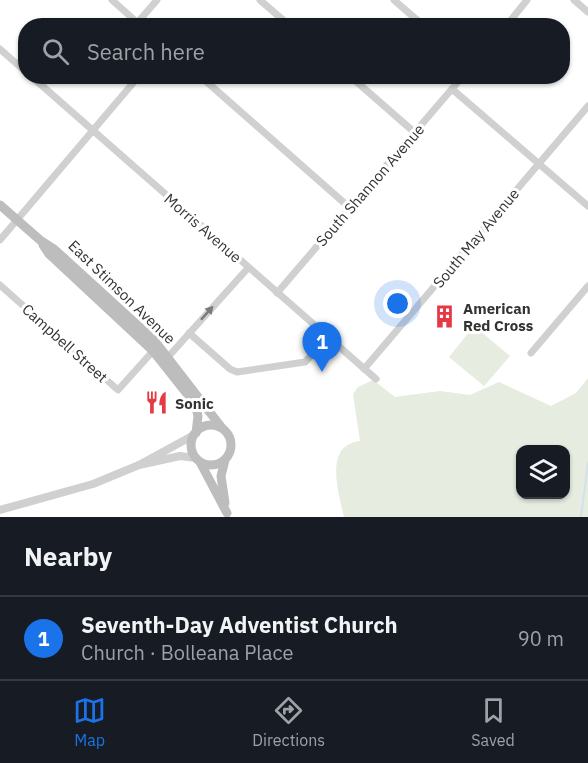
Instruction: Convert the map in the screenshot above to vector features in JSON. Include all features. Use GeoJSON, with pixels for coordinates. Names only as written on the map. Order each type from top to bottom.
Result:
{"type":"FeatureCollection","features":[{"type":"Feature","properties":{"kind":"main road","name":"East Stimson Avenue"},"geometry":{"type":"LineString","coordinates":[[0,206],[54,249],[134,321],[168,357],[222,428]]}},
{"type":"Feature","properties":{"kind":"main road","name":"East Stimson Avenue"},"geometry":{"type":"LineString","coordinates":[[40,240],[50,254],[153,351],[195,404],[198,416],[195,434]]}},
{"type":"Feature","properties":{"kind":"main road"},"geometry":{"type":"LineString","coordinates":[[209,425],[222,428],[231,443],[221,478],[227,515],[191,446],[195,434],[209,425]]}},
{"type":"Feature","properties":{"kind":"main road"},"geometry":{"type":"LineString","coordinates":[[197,459],[212,465],[225,460]]}},
{"type":"Feature","properties":{"kind":"street"},"geometry":{"type":"LineString","coordinates":[[112,0],[133,18]]}},
{"type":"Feature","properties":{"kind":"street"},"geometry":{"type":"LineString","coordinates":[[144,18],[157,0]]}},
{"type":"Feature","properties":{"kind":"street"},"geometry":{"type":"LineString","coordinates":[[260,0],[281,18]]}},
{"type":"Feature","properties":{"kind":"street"},"geometry":{"type":"LineString","coordinates":[[394,0],[415,18]]}},
{"type":"Feature","properties":{"kind":"street"},"geometry":{"type":"LineString","coordinates":[[512,18],[527,0]]}},
{"type":"Feature","properties":{"kind":"street"},"geometry":{"type":"LineString","coordinates":[[573,0],[588,12]]}},
{"type":"Feature","properties":{"kind":"street"},"geometry":{"type":"LineString","coordinates":[[0,50],[18,65]]}},
{"type":"Feature","properties":{"kind":"street","name":"Morris Avenue"},"geometry":{"type":"LineString","coordinates":[[40,84],[376,379]]}},
{"type":"Feature","properties":{"kind":"street"},"geometry":{"type":"LineString","coordinates":[[0,240],[133,84]]}},
{"type":"Feature","properties":{"kind":"street"},"geometry":{"type":"LineString","coordinates":[[209,84],[350,208]]}},
{"type":"Feature","properties":{"kind":"street"},"geometry":{"type":"LineString","coordinates":[[359,84],[414,132]]}},
{"type":"Feature","properties":{"kind":"street","name":"South Shannon Avenue"},"geometry":{"type":"LineString","coordinates":[[277,293],[456,84]]}},
{"type":"Feature","properties":{"kind":"street"},"geometry":{"type":"LineString","coordinates":[[452,89],[588,206]]}},
{"type":"Feature","properties":{"kind":"street","name":"South May Avenue"},"geometry":{"type":"LineString","coordinates":[[364,369],[588,106]]}},
{"type":"Feature","properties":{"kind":"street"},"geometry":{"type":"LineString","coordinates":[[168,357],[248,267]]}},
{"type":"Feature","properties":{"kind":"street","name":"Campbell Street"},"geometry":{"type":"LineString","coordinates":[[0,285],[118,390],[153,351]]}},
{"type":"Feature","properties":{"kind":"street"},"geometry":{"type":"LineString","coordinates":[[531,353],[588,286]]}},
{"type":"Feature","properties":{"kind":"street"},"geometry":{"type":"LineString","coordinates":[[189,333],[230,369],[237,372],[305,362],[328,338]]}},
{"type":"Feature","properties":{"kind":"street"},"geometry":{"type":"LineString","coordinates":[[0,510],[74,491],[139,465],[195,434]]}},
{"type":"Feature","properties":{"kind":"street"},"geometry":{"type":"LineString","coordinates":[[139,465],[180,456],[197,459]]}},
{"type":"Feature","properties":{"kind":"shaded area"},"geometry":{"type":"Polygon","coordinates":[[[474,326],[510,356],[484,386],[449,357],[474,326]]]}},
{"type":"Feature","properties":{"kind":"shaded area"},"geometry":{"type":"Polygon","coordinates":[[[588,378],[588,517],[344,517],[337,484],[337,461],[341,451],[348,444],[360,441],[353,394],[358,387],[373,380],[395,397],[440,391],[470,395],[499,382],[551,406],[576,393],[588,378]]]}},
{"type":"Feature","properties":{"kind":"waterway"},"geometry":{"type":"LineString","coordinates":[[581,517],[588,463]]}},
{"type":"Feature","properties":{"kind":"place","name":"American Red Cross"},"geometry":{"type":"Point","coordinates":[445,317]}},
{"type":"Feature","properties":{"kind":"place","name":"Seventh-Day Adventist Church"},"geometry":{"type":"Point","coordinates":[322,372]}},
{"type":"Feature","properties":{"kind":"place","name":"Sonic"},"geometry":{"type":"Point","coordinates":[157,403]}}]}
